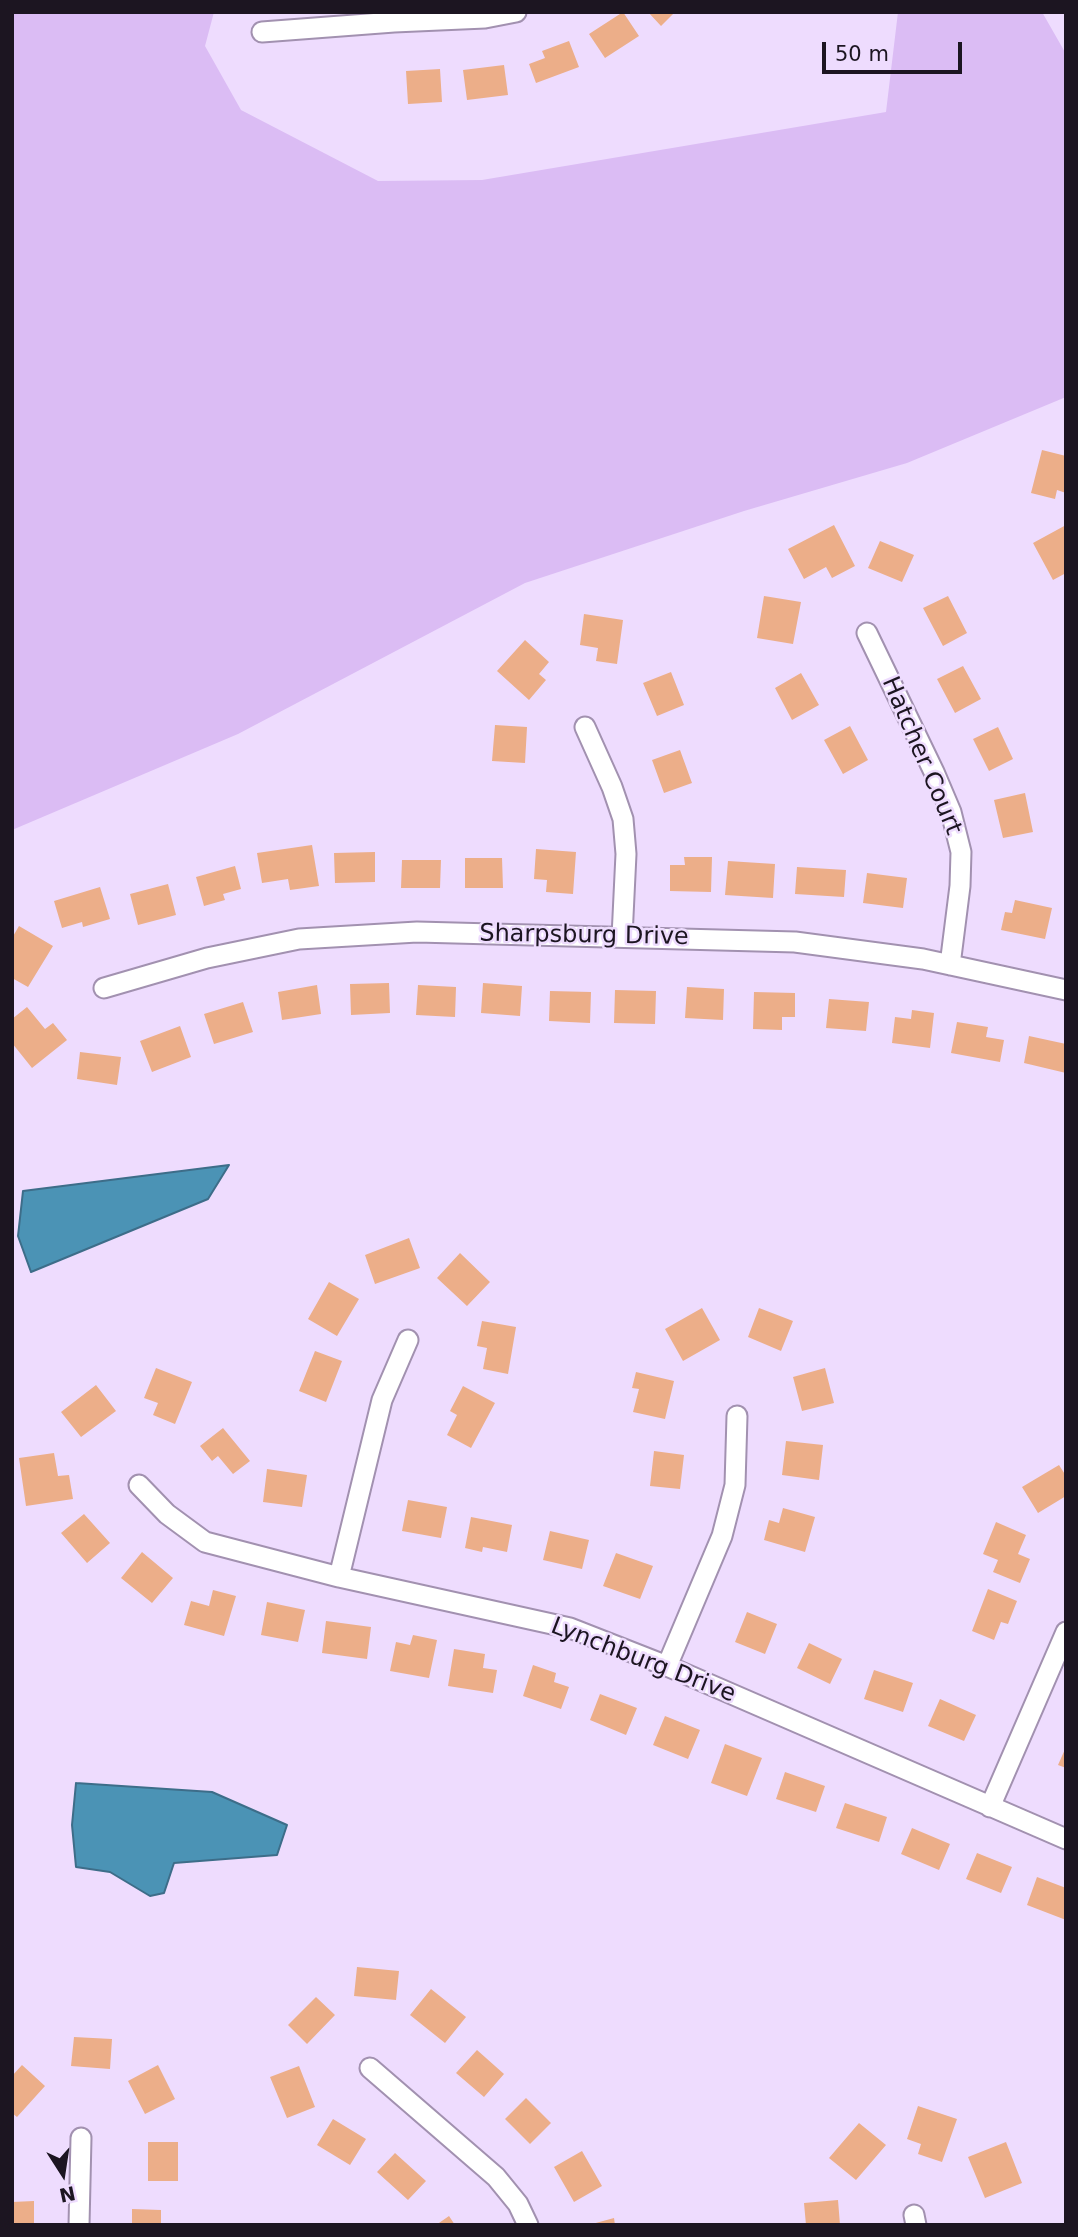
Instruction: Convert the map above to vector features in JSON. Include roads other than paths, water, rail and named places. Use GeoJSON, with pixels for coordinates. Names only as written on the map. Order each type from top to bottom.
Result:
{"type":"FeatureCollection","features":[{"type":"Feature","properties":{"kind":"street"},"geometry":{"type":"LineString","coordinates":[[262,32],[393,17],[485,18],[516,12]]}},
{"type":"Feature","properties":{"kind":"street","name":"Hatcher Court"},"geometry":{"type":"LineString","coordinates":[[867,633],[934,772],[951,812],[958,839],[961,852],[960,887],[950,965]]}},
{"type":"Feature","properties":{"kind":"street"},"geometry":{"type":"LineString","coordinates":[[585,727],[623,819],[626,854],[622,937]]}},
{"type":"Feature","properties":{"kind":"street","name":"Sharpsburg Drive"},"geometry":{"type":"LineString","coordinates":[[104,988],[208,958],[299,939],[417,932],[795,942],[923,959],[1066,990]]}},
{"type":"Feature","properties":{"kind":"street"},"geometry":{"type":"LineString","coordinates":[[339,1577],[382,1400],[408,1340]]}},
{"type":"Feature","properties":{"kind":"street"},"geometry":{"type":"LineString","coordinates":[[667,1666],[722,1536],[736,1485],[737,1416]]}},
{"type":"Feature","properties":{"kind":"street","name":"Lynchburg Drive"},"geometry":{"type":"LineString","coordinates":[[139,1485],[167,1514],[205,1542],[339,1577],[570,1628],[667,1666],[1066,1839]]}},
{"type":"Feature","properties":{"kind":"street"},"geometry":{"type":"LineString","coordinates":[[990,1807],[1066,1632]]}},
{"type":"Feature","properties":{"kind":"street"},"geometry":{"type":"LineString","coordinates":[[370,2068],[496,2177],[518,2204],[528,2225]]}},
{"type":"Feature","properties":{"kind":"street"},"geometry":{"type":"LineString","coordinates":[[79,2225],[81,2138]]}},
{"type":"Feature","properties":{"kind":"water"},"geometry":{"type":"Polygon","coordinates":[[[229,1165],[208,1199],[31,1272],[18,1236],[23,1191],[229,1165]]]}},
{"type":"Feature","properties":{"kind":"water"},"geometry":{"type":"Polygon","coordinates":[[[76,1783],[212,1792],[287,1825],[277,1855],[174,1863],[164,1893],[150,1896],[110,1872],[76,1867],[72,1825],[76,1783]]]}}]}
